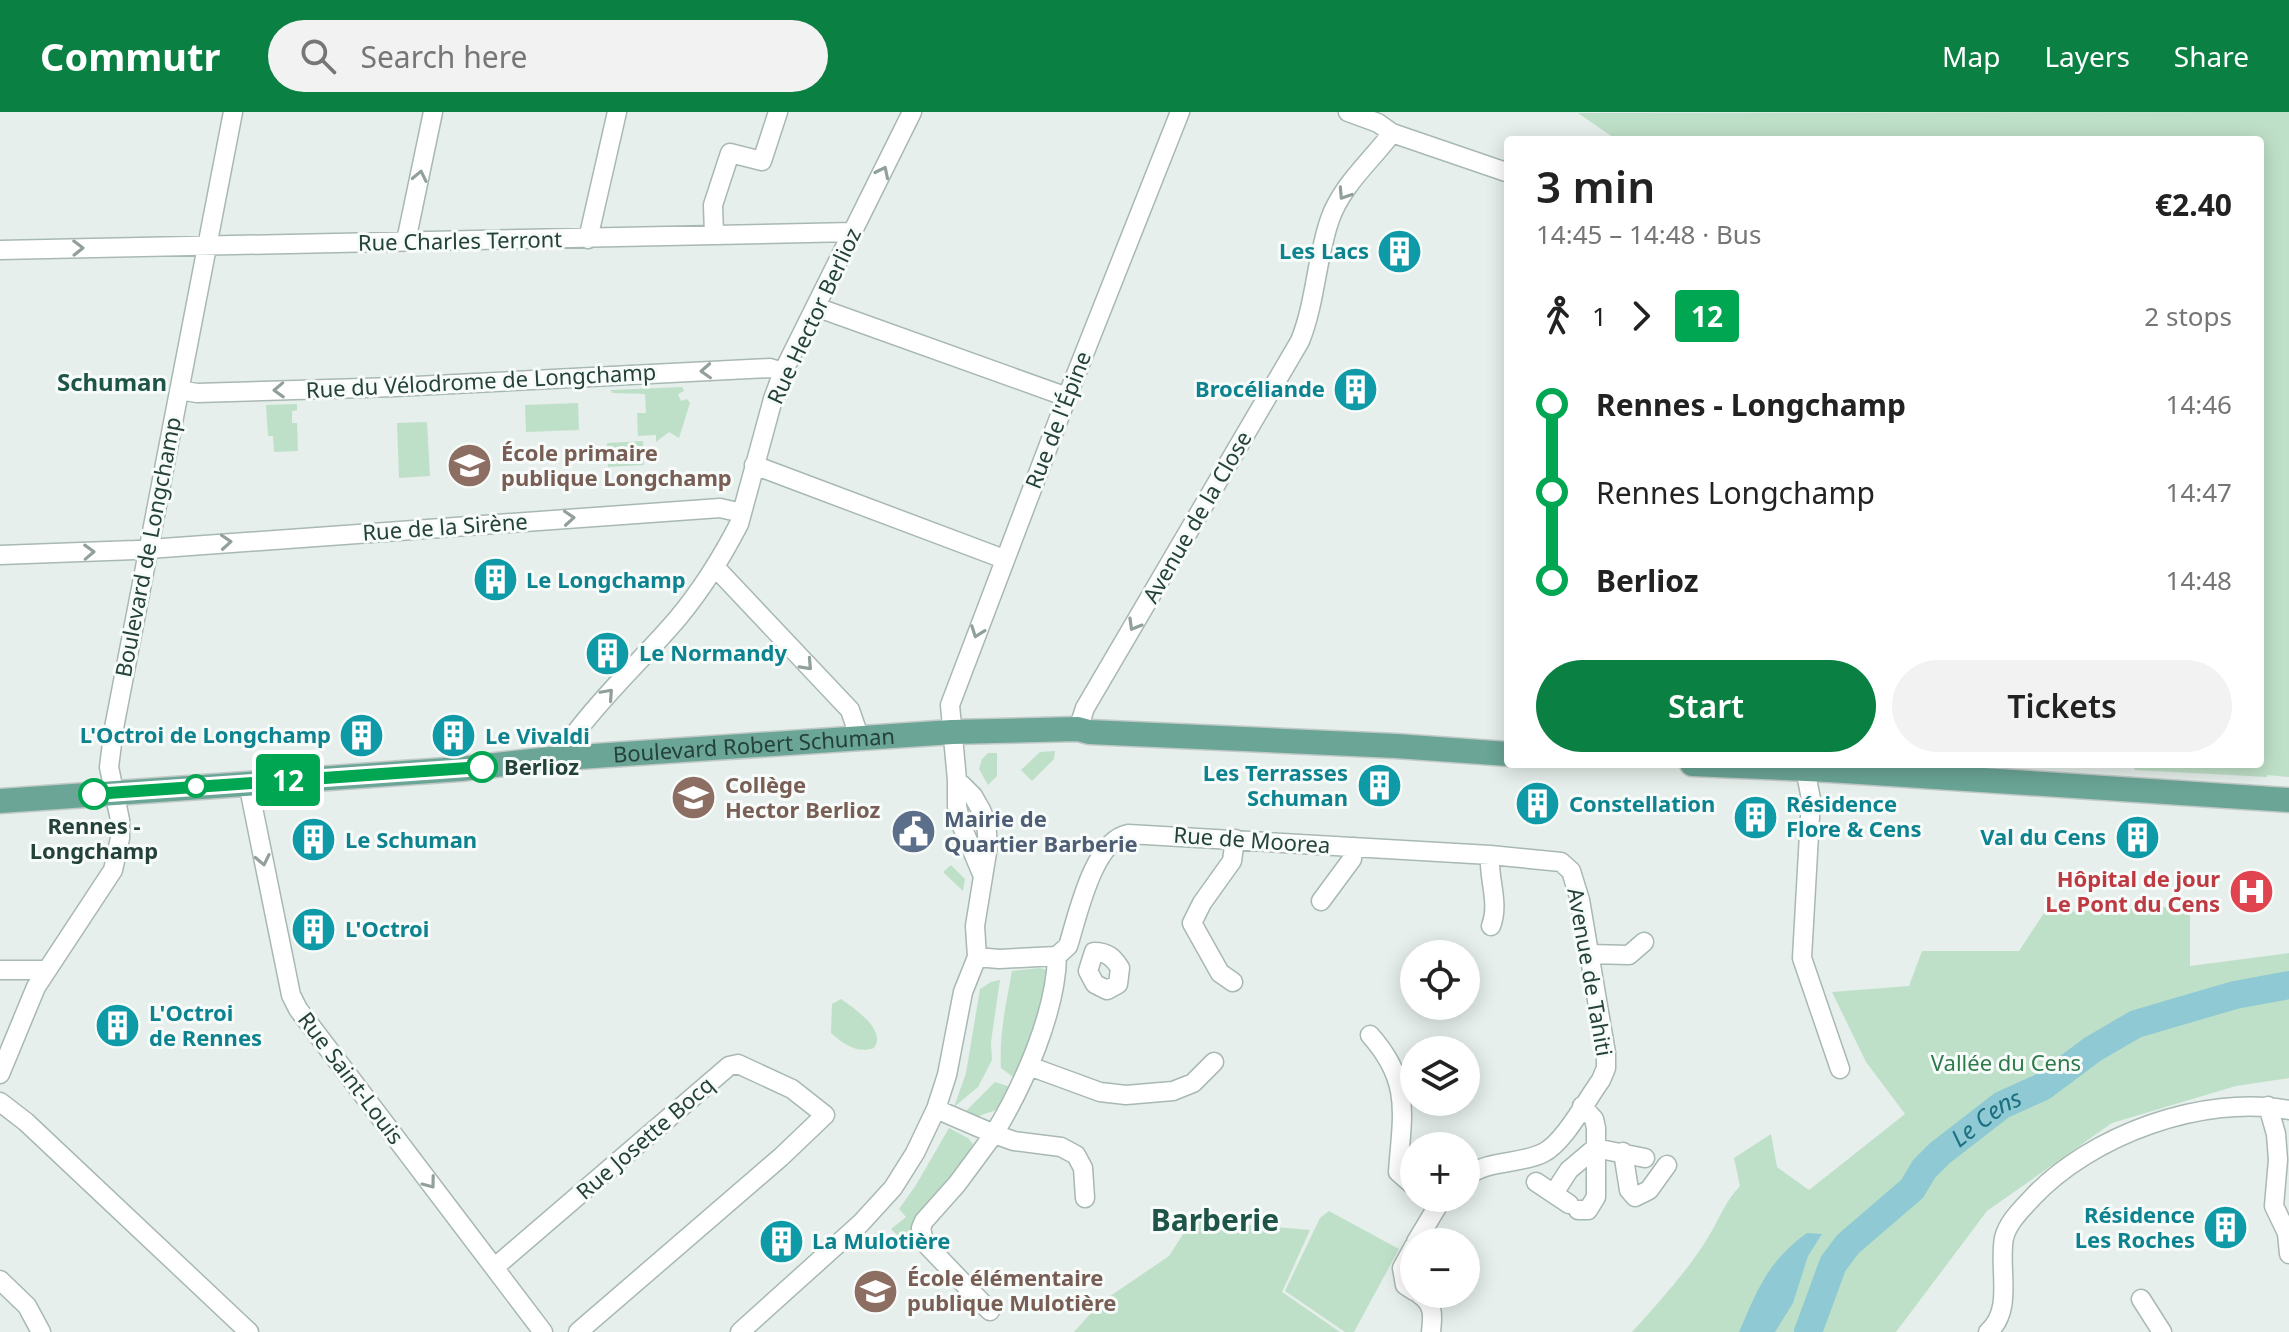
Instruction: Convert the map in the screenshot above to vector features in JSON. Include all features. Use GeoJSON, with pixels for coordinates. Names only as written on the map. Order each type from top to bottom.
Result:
{"type":"FeatureCollection","features":[{"type":"Feature","properties":{"kind":"main road","name":"Boulevard Robert Schuman"},"geometry":{"type":"LineString","coordinates":[[0,801],[952,732],[1078,729],[1099,733],[1504,754]]}},
{"type":"Feature","properties":{"kind":"main road"},"geometry":{"type":"LineString","coordinates":[[1831,768],[2289,800]]}},
{"type":"Feature","properties":{"kind":"street","name":"Boulevard de Longchamp"},"geometry":{"type":"LineString","coordinates":[[0,1074],[30,999],[46,970],[113,870],[120,838],[120,820],[109,767],[112,741],[233,112]]}},
{"type":"Feature","properties":{"kind":"street"},"geometry":{"type":"LineString","coordinates":[[406,241],[433,112]]}},
{"type":"Feature","properties":{"kind":"street"},"geometry":{"type":"LineString","coordinates":[[588,239],[617,112]]}},
{"type":"Feature","properties":{"kind":"street"},"geometry":{"type":"LineString","coordinates":[[714,235],[713,205],[730,153],[762,161],[778,112]]}},
{"type":"Feature","properties":{"kind":"street","name":"Rue Hector Berlioz"},"geometry":{"type":"LineString","coordinates":[[566,758],[574,735],[584,721],[679,617],[715,567],[739,524],[783,372],[912,112]]}},
{"type":"Feature","properties":{"kind":"street","name":"Rue de l'Épine"},"geometry":{"type":"LineString","coordinates":[[977,957],[975,926],[982,874],[961,824],[957,806],[950,705],[1004,559],[1180,112]]}},
{"type":"Feature","properties":{"kind":"street"},"geometry":{"type":"LineString","coordinates":[[1348,112],[1378,123],[1392,133],[1504,171]]}},
{"type":"Feature","properties":{"kind":"street","name":"Avenue de la Close"},"geometry":{"type":"LineString","coordinates":[[1078,729],[1085,708],[1300,341],[1314,297],[1323,241],[1337,202],[1392,133]]}},
{"type":"Feature","properties":{"kind":"street","name":"Rue Charles Terront"},"geometry":{"type":"LineString","coordinates":[[0,250],[853,232]]}},
{"type":"Feature","properties":{"kind":"street"},"geometry":{"type":"LineString","coordinates":[[816,307],[1067,397]]}},
{"type":"Feature","properties":{"kind":"street","name":"Rue du Vélodrome de Longchamp"},"geometry":{"type":"LineString","coordinates":[[179,390],[197,393],[395,387],[770,368],[783,372]]}},
{"type":"Feature","properties":{"kind":"street"},"geometry":{"type":"LineString","coordinates":[[754,465],[1004,559]]}},
{"type":"Feature","properties":{"kind":"street","name":"Rue de la Sirène"},"geometry":{"type":"LineString","coordinates":[[0,555],[148,548],[720,508],[742,513]]}},
{"type":"Feature","properties":{"kind":"street"},"geometry":{"type":"LineString","coordinates":[[715,567],[850,710],[860,739]]}},
{"type":"Feature","properties":{"kind":"street"},"geometry":{"type":"LineString","coordinates":[[1803,768],[1811,799],[1802,958],[1840,1069]]}},
{"type":"Feature","properties":{"kind":"street","name":"Rue Saint-Louis"},"geometry":{"type":"LineString","coordinates":[[248,783],[291,995],[298,1009],[543,1332]]}},
{"type":"Feature","properties":{"kind":"street","name":"Rue de Moorea"},"geometry":{"type":"LineString","coordinates":[[990,1311],[924,1242],[921,1228],[994,1134],[1021,1088],[1062,951],[1097,862],[1117,837],[1134,833],[1490,855]]}},
{"type":"Feature","properties":{"kind":"street"},"geometry":{"type":"LineString","coordinates":[[1233,982],[1220,973],[1192,923],[1232,861],[1235,839]]}},
{"type":"Feature","properties":{"kind":"street"},"geometry":{"type":"LineString","coordinates":[[1321,901],[1352,859],[1353,847]]}},
{"type":"Feature","properties":{"kind":"street"},"geometry":{"type":"LineString","coordinates":[[1490,855],[1489,877],[1495,909],[1491,926]]}},
{"type":"Feature","properties":{"kind":"street","name":"Avenue de Tahiti"},"geometry":{"type":"LineString","coordinates":[[1480,1170],[1491,1164],[1545,1152],[1557,1143],[1601,1080],[1606,1061],[1580,900],[1571,871],[1554,860],[1490,855]]}},
{"type":"Feature","properties":{"kind":"street"},"geometry":{"type":"LineString","coordinates":[[1589,954],[1629,955],[1644,942]]}},
{"type":"Feature","properties":{"kind":"street"},"geometry":{"type":"LineString","coordinates":[[740,1332],[861,1223],[893,1188],[915,1153],[936,1109],[947,1075],[963,992],[977,957],[999,959],[1062,951],[1090,960]]}},
{"type":"Feature","properties":{"kind":"street"},"geometry":{"type":"LineString","coordinates":[[0,970],[46,970]]}},
{"type":"Feature","properties":{"kind":"street"},"geometry":{"type":"LineString","coordinates":[[1370,1035],[1387,1054],[1401,1088],[1401,1132]]}},
{"type":"Feature","properties":{"kind":"street"},"geometry":{"type":"LineString","coordinates":[[1029,1066],[1100,1092],[1126,1095],[1173,1091],[1193,1083],[1214,1062]]}},
{"type":"Feature","properties":{"kind":"street","name":"Rue Josette Bocq"},"geometry":{"type":"LineString","coordinates":[[495,1267],[729,1066],[738,1064],[792,1089],[816,1105],[825,1115],[807,1133],[578,1332]]}},
{"type":"Feature","properties":{"kind":"street"},"geometry":{"type":"LineString","coordinates":[[0,1102],[26,1122],[249,1332]]}},
{"type":"Feature","properties":{"kind":"street"},"geometry":{"type":"LineString","coordinates":[[1536,1182],[1573,1204],[1596,1197],[1594,1119],[1582,1106]]}},
{"type":"Feature","properties":{"kind":"street"},"geometry":{"type":"LineString","coordinates":[[2268,1106],[2276,1134],[2278,1160],[2274,1206],[2288,1233],[2289,1254]]}},
{"type":"Feature","properties":{"kind":"street"},"geometry":{"type":"LineString","coordinates":[[1988,1332],[1996,1325],[2002,1305],[2004,1238],[2015,1217],[2046,1183],[2086,1155],[2173,1116],[2268,1106],[2289,1110]]}},
{"type":"Feature","properties":{"kind":"street"},"geometry":{"type":"LineString","coordinates":[[936,1109],[1014,1141],[1061,1147],[1076,1155],[1083,1168],[1085,1198]]}},
{"type":"Feature","properties":{"kind":"street"},"geometry":{"type":"LineString","coordinates":[[1400,1144],[1400,1174]]}},
{"type":"Feature","properties":{"kind":"street"},"geometry":{"type":"LineString","coordinates":[[1573,1204],[1575,1163],[1595,1148],[1645,1158]]}},
{"type":"Feature","properties":{"kind":"street"},"geometry":{"type":"LineString","coordinates":[[1623,1152],[1629,1190],[1635,1197],[1649,1190],[1667,1165]]}},
{"type":"Feature","properties":{"kind":"street"},"geometry":{"type":"LineString","coordinates":[[0,1280],[27,1306],[41,1332]]}},
{"type":"Feature","properties":{"kind":"street"},"geometry":{"type":"LineString","coordinates":[[2141,1299],[2162,1332]]}},
{"type":"Feature","properties":{"kind":"street"},"geometry":{"type":"LineString","coordinates":[[1431,1308],[1431,1332]]}},
{"type":"Feature","properties":{"kind":"green space"},"geometry":{"type":"Polygon","coordinates":[[[2289,112],[2289,777],[2134,768],[2264,768],[2264,136],[1611,136],[1578,113],[2289,112]]]}},
{"type":"Feature","properties":{"kind":"green space"},"geometry":{"type":"Polygon","coordinates":[[[682,387],[684,391],[678,394],[681,401],[687,399],[690,403],[679,438],[669,432],[656,442],[656,435],[638,436],[637,413],[646,413],[645,394],[613,393],[610,390],[682,387]]]}},
{"type":"Feature","properties":{"kind":"green space"},"geometry":{"type":"Polygon","coordinates":[[[578,403],[579,430],[526,432],[525,405],[578,403]]]}},
{"type":"Feature","properties":{"kind":"green space"},"geometry":{"type":"Polygon","coordinates":[[[297,404],[297,410],[292,411],[292,423],[297,423],[298,451],[274,452],[273,436],[268,436],[266,405],[297,404]]]}},
{"type":"Feature","properties":{"kind":"green space"},"geometry":{"type":"Polygon","coordinates":[[[427,422],[430,476],[399,478],[397,423],[427,422]]]}},
{"type":"Feature","properties":{"kind":"green space"},"geometry":{"type":"Polygon","coordinates":[[[643,441],[644,465],[608,467],[607,443],[643,441]]]}},
{"type":"Feature","properties":{"kind":"green space"},"geometry":{"type":"Polygon","coordinates":[[[1055,751],[1054,759],[1032,781],[1021,770],[1040,752],[1055,751]]]}},
{"type":"Feature","properties":{"kind":"green space"},"geometry":{"type":"Polygon","coordinates":[[[988,753],[997,753],[997,776],[988,785],[979,769],[988,753]]]}},
{"type":"Feature","properties":{"kind":"green space"},"geometry":{"type":"Polygon","coordinates":[[[951,865],[965,879],[963,891],[943,872],[951,865]]]}},
{"type":"Feature","properties":{"kind":"green space","name":"Vallée du Cens"},"geometry":{"type":"Polygon","coordinates":[[[2190,906],[2190,966],[2289,953],[2289,1078],[2236,1086],[2112,1123],[1987,1211],[1896,1332],[1632,1332],[1690,1264],[1740,1186],[1734,1158],[1771,1134],[1777,1167],[1809,1190],[1905,1114],[1866,1062],[1832,992],[1909,986],[1922,951],[2019,951],[2044,913],[2190,906]]]}},
{"type":"Feature","properties":{"kind":"green space"},"geometry":{"type":"Polygon","coordinates":[[[1048,970],[1051,976],[1017,1080],[1001,1068],[1002,1032],[1012,971],[1048,970]]]}},
{"type":"Feature","properties":{"kind":"green space"},"geometry":{"type":"Polygon","coordinates":[[[1000,980],[991,1042],[992,1060],[978,1087],[954,1107],[966,1073],[980,989],[1000,980]]]}},
{"type":"Feature","properties":{"kind":"green space"},"geometry":{"type":"Polygon","coordinates":[[[841,999],[873,1027],[877,1041],[874,1048],[862,1050],[851,1047],[831,1033],[832,1004],[841,999]]]}},
{"type":"Feature","properties":{"kind":"green space"},"geometry":{"type":"Polygon","coordinates":[[[995,1082],[1014,1088],[1005,1107],[970,1119],[962,1115],[995,1082]]]}},
{"type":"Feature","properties":{"kind":"green space"},"geometry":{"type":"Polygon","coordinates":[[[949,1128],[973,1144],[967,1156],[913,1222],[913,1236],[919,1248],[914,1252],[891,1229],[906,1217],[899,1209],[949,1128]]]}},
{"type":"Feature","properties":{"kind":"green space"},"geometry":{"type":"Polygon","coordinates":[[[1329,1211],[1399,1249],[1354,1332],[1345,1332],[1285,1291],[1320,1218],[1329,1211]]]}},
{"type":"Feature","properties":{"kind":"green space"},"geometry":{"type":"Polygon","coordinates":[[[1192,1220],[1310,1230],[1282,1292],[1340,1332],[1074,1332],[1100,1303],[1169,1256],[1192,1220]]]}},
{"type":"Feature","properties":{"kind":"water"},"geometry":{"type":"Polygon","coordinates":[[[1807,1233],[1822,1234],[1808,1256],[1793,1303],[1775,1332],[1739,1332],[1758,1289],[1773,1266],[1807,1233]]]}},
{"type":"Feature","properties":{"kind":"waterway","name":"Le Cens"},"geometry":{"type":"LineString","coordinates":[[1808,1332],[1833,1264],[1848,1244],[1912,1189],[1924,1169],[1940,1153],[2002,1105],[2042,1087],[2093,1049],[2136,1024],[2235,995],[2289,985]]}},
{"type":"Feature","properties":{"kind":"bus line","name":"12"},"geometry":{"type":"LineString","coordinates":[[94,794],[482,767]]}},
{"type":"Feature","properties":{"kind":"place","name":"Les Lacs"},"geometry":{"type":"Point","coordinates":[1400,251]}},
{"type":"Feature","properties":{"kind":"place","name":"Brocéliande"},"geometry":{"type":"Point","coordinates":[1356,389]}},
{"type":"Feature","properties":{"kind":"place","name":"École primaire publique Longchamp"},"geometry":{"type":"Point","coordinates":[470,466]}},
{"type":"Feature","properties":{"kind":"place","name":"Le Longchamp"},"geometry":{"type":"Point","coordinates":[495,580]}},
{"type":"Feature","properties":{"kind":"place","name":"Le Normandy"},"geometry":{"type":"Point","coordinates":[608,653]}},
{"type":"Feature","properties":{"kind":"place","name":"L'Octroi de Longchamp"},"geometry":{"type":"Point","coordinates":[362,735]}},
{"type":"Feature","properties":{"kind":"place","name":"Le Vivaldi"},"geometry":{"type":"Point","coordinates":[454,736]}},
{"type":"Feature","properties":{"kind":"place","name":"Berlioz"},"geometry":{"type":"Point","coordinates":[482,767]}},
{"type":"Feature","properties":{"kind":"place","name":"Les Terrasses Schuman"},"geometry":{"type":"Point","coordinates":[1379,786]}},
{"type":"Feature","properties":{"kind":"place","name":"Rennes - Longchamp"},"geometry":{"type":"Point","coordinates":[94,794]}},
{"type":"Feature","properties":{"kind":"place","name":"Collège Hector Berlioz"},"geometry":{"type":"Point","coordinates":[694,798]}},
{"type":"Feature","properties":{"kind":"place","name":"Constellation"},"geometry":{"type":"Point","coordinates":[1538,804]}},
{"type":"Feature","properties":{"kind":"place","name":"Résidence Flore & Cens"},"geometry":{"type":"Point","coordinates":[1755,817]}},
{"type":"Feature","properties":{"kind":"place","name":"Mairie de Quartier Barberie"},"geometry":{"type":"Point","coordinates":[913,832]}},
{"type":"Feature","properties":{"kind":"place","name":"Val du Cens"},"geometry":{"type":"Point","coordinates":[2137,837]}},
{"type":"Feature","properties":{"kind":"place","name":"Le Schuman"},"geometry":{"type":"Point","coordinates":[314,840]}},
{"type":"Feature","properties":{"kind":"place","name":"Hôpital de jour Le Pont du Cens"},"geometry":{"type":"Point","coordinates":[2251,892]}},
{"type":"Feature","properties":{"kind":"place","name":"L'Octroi"},"geometry":{"type":"Point","coordinates":[314,929]}},
{"type":"Feature","properties":{"kind":"place","name":"L'Octroi de Rennes"},"geometry":{"type":"Point","coordinates":[118,1026]}},
{"type":"Feature","properties":{"kind":"place","name":"Résidence Les Roches"},"geometry":{"type":"Point","coordinates":[2226,1228]}},
{"type":"Feature","properties":{"kind":"place","name":"La Mulotière"},"geometry":{"type":"Point","coordinates":[781,1241]}},
{"type":"Feature","properties":{"kind":"place","name":"École élémentaire publique Mulotière"},"geometry":{"type":"Point","coordinates":[876,1291]}},
{"type":"Feature","properties":{"kind":"district","name":"Schuman"},"geometry":{"type":"Point","coordinates":[112,383]}},
{"type":"Feature","properties":{"kind":"district","name":"Barberie"},"geometry":{"type":"Point","coordinates":[1215,1221]}}]}
